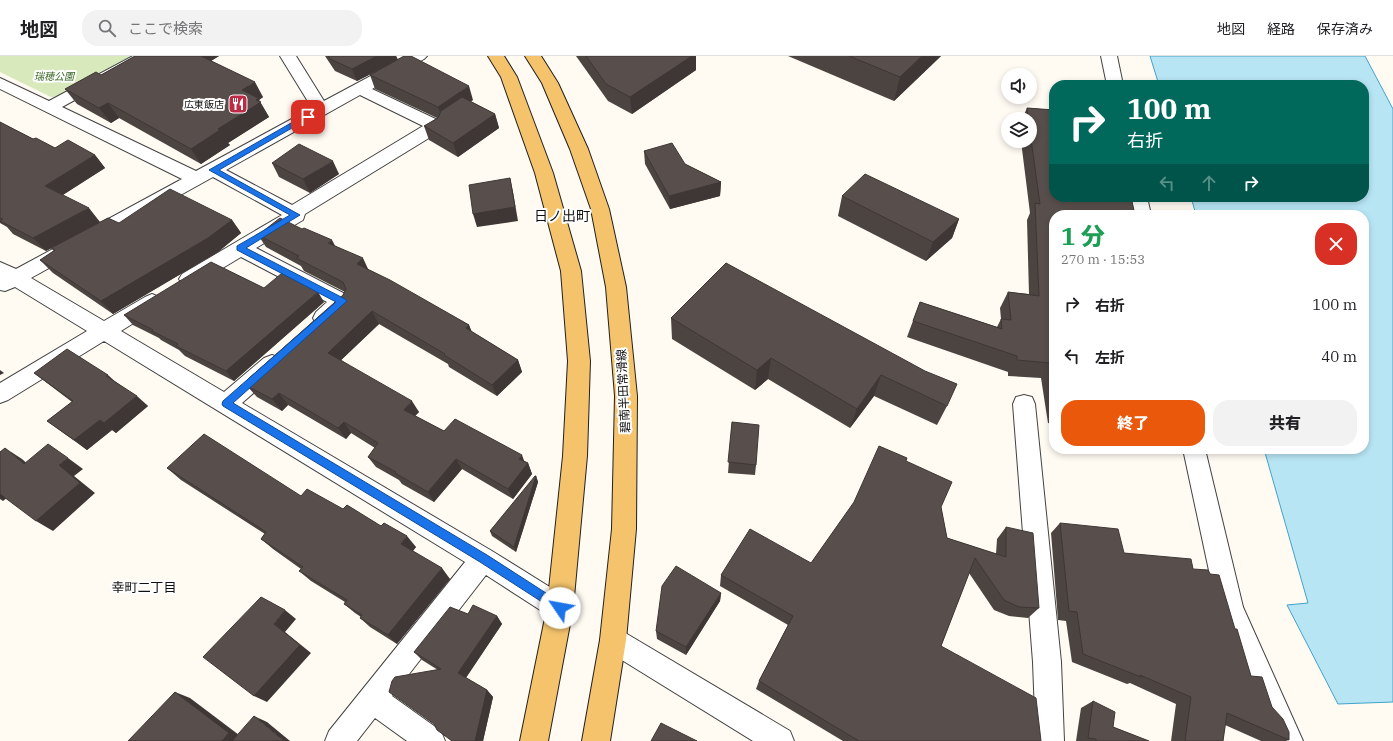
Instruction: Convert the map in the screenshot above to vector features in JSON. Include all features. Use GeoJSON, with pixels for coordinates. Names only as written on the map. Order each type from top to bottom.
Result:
{"type":"FeatureCollection","features":[{"type":"Feature","properties":{"kind":"main road"},"geometry":{"type":"LineString","coordinates":[[496,56],[508,77],[544,173],[571,271],[579,361],[575,456],[560,608],[534,741]]}},
{"type":"Feature","properties":{"kind":"main road","name":"碧南半田常滑線"},"geometry":{"type":"LineString","coordinates":[[533,56],[550,83],[579,149],[600,208],[616,287],[626,396],[624,530],[613,640],[596,741]]}},
{"type":"Feature","properties":{"kind":"street"},"geometry":{"type":"LineString","coordinates":[[50,107],[144,56]]}},
{"type":"Feature","properties":{"kind":"street"},"geometry":{"type":"LineString","coordinates":[[288,56],[321,109]]}},
{"type":"Feature","properties":{"kind":"street"},"geometry":{"type":"LineString","coordinates":[[5,278],[205,174],[419,56]]}},
{"type":"Feature","properties":{"kind":"street"},"geometry":{"type":"LineString","coordinates":[[1108,56],[1114,80]]}},
{"type":"Feature","properties":{"kind":"street"},"geometry":{"type":"LineString","coordinates":[[0,83],[50,107],[296,215],[0,394]]}},
{"type":"Feature","properties":{"kind":"street"},"geometry":{"type":"LineString","coordinates":[[292,213],[436,126],[360,89]]}},
{"type":"Feature","properties":{"kind":"street"},"geometry":{"type":"LineString","coordinates":[[240,248],[342,301],[308,332]]}},
{"type":"Feature","properties":{"kind":"street"},"geometry":{"type":"LineString","coordinates":[[5,278],[105,331],[483,559],[560,608]]}},
{"type":"Feature","properties":{"kind":"street"},"geometry":{"type":"LineString","coordinates":[[226,404],[284,352]]}},
{"type":"Feature","properties":{"kind":"street"},"geometry":{"type":"LineString","coordinates":[[1024,404],[1047,662],[1050,741]]}},
{"type":"Feature","properties":{"kind":"street"},"geometry":{"type":"LineString","coordinates":[[1195,454],[1230,608],[1289,741]]}},
{"type":"Feature","properties":{"kind":"street"},"geometry":{"type":"LineString","coordinates":[[339,741],[483,559]]}},
{"type":"Feature","properties":{"kind":"street"},"geometry":{"type":"LineString","coordinates":[[613,640],[780,741]]}},
{"type":"Feature","properties":{"kind":"street"},"geometry":{"type":"LineString","coordinates":[[372,699],[431,741]]}},
{"type":"Feature","properties":{"kind":"green space","name":"瑞穂公園"},"geometry":{"type":"Polygon","coordinates":[[[0,56],[135,56],[62,96],[51,97],[0,72],[0,56]]]}},
{"type":"Feature","properties":{"kind":"water"},"geometry":{"type":"Polygon","coordinates":[[[1150,56],[1365,56],[1393,109],[1393,702],[1338,704],[1287,605],[1308,603],[1265,454],[1369,454],[1369,210],[1195,210],[1192,202],[1369,202],[1369,80],[1157,80],[1150,56]]]}},
{"type":"Feature","properties":{"kind":"building"},"geometry":{"type":"Polygon","coordinates":[[[135,56],[201,56],[255,82],[242,90],[258,98],[256,100],[261,102],[218,129],[220,130],[191,149],[108,103],[99,108],[65,89],[96,72],[101,75],[135,56]]]}},
{"type":"Feature","properties":{"kind":"building"},"geometry":{"type":"Polygon","coordinates":[[[328,56],[377,56],[352,69],[330,59],[328,56]]]}},
{"type":"Feature","properties":{"kind":"building"},"geometry":{"type":"Polygon","coordinates":[[[404,56],[411,56],[469,86],[438,107],[370,75],[404,56]]]}},
{"type":"Feature","properties":{"kind":"building"},"geometry":{"type":"Polygon","coordinates":[[[586,56],[692,56],[630,97],[606,84],[586,56]]]}},
{"type":"Feature","properties":{"kind":"building"},"geometry":{"type":"Polygon","coordinates":[[[849,56],[922,56],[900,77],[849,56]]]}},
{"type":"Feature","properties":{"kind":"building"},"geometry":{"type":"Polygon","coordinates":[[[462,97],[495,114],[453,143],[424,126],[438,118],[441,111],[462,97]]]}},
{"type":"Feature","properties":{"kind":"building"},"geometry":{"type":"Polygon","coordinates":[[[1027,108],[1049,110],[1049,202],[1132,202],[1134,210],[1049,210],[1049,363],[1017,360],[1017,356],[913,321],[920,302],[1002,329],[1001,319],[1011,320],[1008,292],[1039,296],[1035,203],[1040,204],[1032,148],[1037,148],[1037,112],[1027,112],[1027,108]]]}},
{"type":"Feature","properties":{"kind":"building"},"geometry":{"type":"Polygon","coordinates":[[[0,122],[33,139],[36,138],[55,148],[68,140],[95,155],[45,186],[89,208],[33,238],[0,221],[3,219],[0,218],[0,122]]]}},
{"type":"Feature","properties":{"kind":"building"},"geometry":{"type":"Polygon","coordinates":[[[672,143],[685,164],[721,182],[669,196],[644,151],[672,143]]]}},
{"type":"Feature","properties":{"kind":"building"},"geometry":{"type":"Polygon","coordinates":[[[299,144],[333,161],[303,179],[272,163],[299,144]]]}},
{"type":"Feature","properties":{"kind":"building"},"geometry":{"type":"Polygon","coordinates":[[[865,174],[959,219],[933,242],[842,196],[865,174]]]}},
{"type":"Feature","properties":{"kind":"building"},"geometry":{"type":"Polygon","coordinates":[[[510,178],[515,207],[473,214],[469,185],[510,178]]]}},
{"type":"Feature","properties":{"kind":"building"},"geometry":{"type":"Polygon","coordinates":[[[170,189],[232,220],[208,238],[101,301],[40,260],[55,250],[51,248],[108,218],[119,223],[170,189]]]}},
{"type":"Feature","properties":{"kind":"building"},"geometry":{"type":"Polygon","coordinates":[[[280,218],[302,229],[304,228],[332,240],[328,243],[363,258],[357,264],[390,280],[469,325],[466,328],[518,360],[492,385],[444,355],[445,354],[372,311],[328,353],[412,401],[404,410],[444,431],[455,419],[522,455],[519,459],[528,463],[508,489],[456,459],[428,492],[368,457],[378,443],[344,422],[338,428],[279,393],[272,399],[247,386],[252,382],[247,380],[343,295],[346,289],[343,282],[296,258],[299,256],[258,235],[280,218]]]}},
{"type":"Feature","properties":{"kind":"building"},"geometry":{"type":"Polygon","coordinates":[[[211,262],[264,288],[282,273],[318,292],[226,371],[176,346],[178,344],[124,315],[211,262]]]}},
{"type":"Feature","properties":{"kind":"building"},"geometry":{"type":"Polygon","coordinates":[[[726,263],[925,371],[957,384],[947,406],[881,375],[857,409],[771,358],[757,370],[671,318],[726,263]]]}},
{"type":"Feature","properties":{"kind":"building"},"geometry":{"type":"Polygon","coordinates":[[[67,349],[108,375],[106,376],[137,396],[104,423],[100,420],[74,440],[47,421],[73,401],[34,373],[67,349]]]}},
{"type":"Feature","properties":{"kind":"building"},"geometry":{"type":"Polygon","coordinates":[[[732,422],[759,425],[756,465],[728,462],[732,422]]]}},
{"type":"Feature","properties":{"kind":"building"},"geometry":{"type":"Polygon","coordinates":[[[204,434],[301,496],[307,489],[343,509],[347,505],[381,526],[384,523],[407,536],[401,544],[442,568],[388,635],[360,618],[362,615],[344,604],[347,600],[299,571],[303,567],[261,539],[266,532],[167,468],[204,434]]]}},
{"type":"Feature","properties":{"kind":"building"},"geometry":{"type":"Polygon","coordinates":[[[48,444],[68,458],[59,465],[80,483],[36,521],[0,494],[0,452],[5,448],[24,464],[48,444]]]}},
{"type":"Feature","properties":{"kind":"building"},"geometry":{"type":"Polygon","coordinates":[[[879,446],[907,458],[906,461],[952,482],[941,507],[947,538],[1006,557],[1006,527],[1033,533],[1039,608],[1019,607],[1004,600],[975,558],[941,646],[1036,698],[1041,741],[859,741],[759,681],[793,616],[721,575],[750,529],[811,563],[854,502],[879,446]]]}},
{"type":"Feature","properties":{"kind":"building"},"geometry":{"type":"Polygon","coordinates":[[[536,476],[514,547],[490,531],[536,476]]]}},
{"type":"Feature","properties":{"kind":"building"},"geometry":{"type":"Polygon","coordinates":[[[1060,523],[1118,529],[1124,553],[1191,559],[1193,569],[1208,570],[1210,574],[1219,575],[1251,676],[1262,677],[1272,707],[1283,719],[1289,732],[1289,740],[1227,713],[1223,741],[1185,741],[1191,697],[1140,675],[1141,677],[1083,654],[1077,612],[1069,611],[1060,523]]]}},
{"type":"Feature","properties":{"kind":"building"},"geometry":{"type":"Polygon","coordinates":[[[676,566],[721,593],[686,647],[656,631],[662,586],[676,566]]]}},
{"type":"Feature","properties":{"kind":"building"},"geometry":{"type":"Polygon","coordinates":[[[261,597],[285,610],[274,624],[300,645],[254,696],[203,657],[261,597]]]}},
{"type":"Feature","properties":{"kind":"building"},"geometry":{"type":"Polygon","coordinates":[[[473,605],[497,616],[458,673],[487,690],[475,741],[452,741],[437,730],[434,724],[389,692],[392,681],[395,677],[441,669],[414,652],[450,607],[468,614],[473,605]]]}},
{"type":"Feature","properties":{"kind":"building"},"geometry":{"type":"Polygon","coordinates":[[[175,692],[229,733],[222,741],[128,741],[175,692]]]}},
{"type":"Feature","properties":{"kind":"building"},"geometry":{"type":"Polygon","coordinates":[[[1093,701],[1115,712],[1113,727],[1149,741],[1096,741],[1096,739],[1088,738],[1093,701]]]}},
{"type":"Feature","properties":{"kind":"building"},"geometry":{"type":"Polygon","coordinates":[[[254,716],[284,741],[232,741],[254,716]]]}},
{"type":"Feature","properties":{"kind":"building"},"geometry":{"type":"Polygon","coordinates":[[[661,723],[697,741],[651,741],[661,723]]]}},
{"type":"Feature","properties":{"kind":"place","name":"広東飯店"},"geometry":{"type":"Point","coordinates":[238,104]}},
{"type":"Feature","properties":{"kind":"district","name":"日ノ出町"},"geometry":{"type":"Point","coordinates":[562,216]}},
{"type":"Feature","properties":{"kind":"district","name":"幸町二丁目"},"geometry":{"type":"Point","coordinates":[144,587]}},
{"type":"Feature","properties":{"kind":"route"},"geometry":{"type":"LineString","coordinates":[[308,117],[213,170],[296,215],[240,248],[342,301],[226,404],[483,559],[560,608]]}}]}
